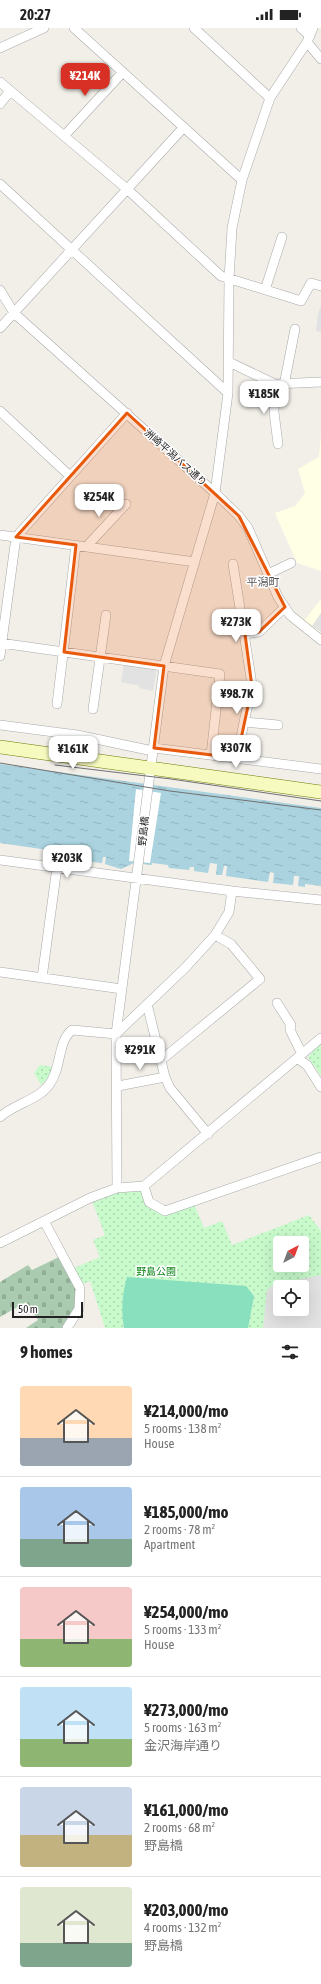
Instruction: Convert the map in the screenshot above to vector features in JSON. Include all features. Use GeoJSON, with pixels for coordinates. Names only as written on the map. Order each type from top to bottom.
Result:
{"type":"FeatureCollection","features":[{"type":"Feature","properties":{"kind":"street"},"geometry":{"type":"LineString","coordinates":[[0,48],[44,28]]}},
{"type":"Feature","properties":{"kind":"street"},"geometry":{"type":"LineString","coordinates":[[74,28],[242,180]]}},
{"type":"Feature","properties":{"kind":"street"},"geometry":{"type":"LineString","coordinates":[[194,28],[270,98]]}},
{"type":"Feature","properties":{"kind":"street"},"geometry":{"type":"LineString","coordinates":[[301,28],[310,35],[321,60]]}},
{"type":"Feature","properties":{"kind":"street"},"geometry":{"type":"LineString","coordinates":[[310,35],[270,98],[242,180],[232,228],[229,280],[228,393],[216,493],[239,516],[248,528],[268,574],[290,615],[321,640]]}},
{"type":"Feature","properties":{"kind":"street"},"geometry":{"type":"LineString","coordinates":[[64,136],[123,72]]}},
{"type":"Feature","properties":{"kind":"street"},"geometry":{"type":"LineString","coordinates":[[0,82],[127,189],[221,276],[229,280],[301,301],[311,283],[321,286]]}},
{"type":"Feature","properties":{"kind":"street"},"geometry":{"type":"LineString","coordinates":[[0,104],[10,91]]}},
{"type":"Feature","properties":{"kind":"street"},"geometry":{"type":"LineString","coordinates":[[0,328],[184,127]]}},
{"type":"Feature","properties":{"kind":"street"},"geometry":{"type":"LineString","coordinates":[[0,184],[228,393]]}},
{"type":"Feature","properties":{"kind":"street"},"geometry":{"type":"LineString","coordinates":[[265,290],[282,237]]}},
{"type":"Feature","properties":{"kind":"street","name":"洲崎平潟バス通り"},"geometry":{"type":"LineString","coordinates":[[0,290],[14,313],[216,493],[164,666],[150,768]]}},
{"type":"Feature","properties":{"kind":"street"},"geometry":{"type":"LineString","coordinates":[[284,384],[295,329]]}},
{"type":"Feature","properties":{"kind":"street"},"geometry":{"type":"LineString","coordinates":[[229,362],[275,384],[321,382]]}},
{"type":"Feature","properties":{"kind":"street"},"geometry":{"type":"LineString","coordinates":[[275,384],[274,412],[278,444]]}},
{"type":"Feature","properties":{"kind":"street"},"geometry":{"type":"LineString","coordinates":[[0,412],[70,476]]}},
{"type":"Feature","properties":{"kind":"street"},"geometry":{"type":"LineString","coordinates":[[0,656],[16,537],[126,413]]}},
{"type":"Feature","properties":{"kind":"street"},"geometry":{"type":"LineString","coordinates":[[87,546],[126,504]]}},
{"type":"Feature","properties":{"kind":"street"},"geometry":{"type":"LineString","coordinates":[[0,534],[195,562]]}},
{"type":"Feature","properties":{"kind":"street"},"geometry":{"type":"LineString","coordinates":[[57,704],[76,545]]}},
{"type":"Feature","properties":{"kind":"street"},"geometry":{"type":"LineString","coordinates":[[233,564],[252,687],[237,758]]}},
{"type":"Feature","properties":{"kind":"street"},"geometry":{"type":"LineString","coordinates":[[268,574],[291,564]]}},
{"type":"Feature","properties":{"kind":"street"},"geometry":{"type":"LineString","coordinates":[[245,634],[259,632],[285,607]]}},
{"type":"Feature","properties":{"kind":"street"},"geometry":{"type":"LineString","coordinates":[[93,709],[102,657],[106,615]]}},
{"type":"Feature","properties":{"kind":"street"},"geometry":{"type":"LineString","coordinates":[[1,644],[220,674],[211,756]]}},
{"type":"Feature","properties":{"kind":"street"},"geometry":{"type":"LineString","coordinates":[[244,722],[278,725]]}},
{"type":"Feature","properties":{"kind":"street"},"geometry":{"type":"LineString","coordinates":[[0,725],[77,735],[153,749],[321,769]]}},
{"type":"Feature","properties":{"kind":"street"},"geometry":{"type":"LineString","coordinates":[[75,757],[77,735]]}},
{"type":"Feature","properties":{"kind":"street"},"geometry":{"type":"LineString","coordinates":[[0,747],[321,792]]}},
{"type":"Feature","properties":{"kind":"street","name":"野島橋"},"geometry":{"type":"LineString","coordinates":[[117,1188],[118,1086],[116,1034],[138,879],[150,768]]}},
{"type":"Feature","properties":{"kind":"street"},"geometry":{"type":"LineString","coordinates":[[0,860],[232,891],[321,900]]}},
{"type":"Feature","properties":{"kind":"street"},"geometry":{"type":"LineString","coordinates":[[42,978],[57,867]]}},
{"type":"Feature","properties":{"kind":"street"},"geometry":{"type":"LineString","coordinates":[[0,1117],[15,1106],[41,1094],[48,1087],[58,1071],[64,1038],[72,1030],[116,1034],[185,968],[216,935],[229,912],[232,891]]}},
{"type":"Feature","properties":{"kind":"street"},"geometry":{"type":"LineString","coordinates":[[160,1061],[260,979],[231,944],[216,935]]}},
{"type":"Feature","properties":{"kind":"street"},"geometry":{"type":"LineString","coordinates":[[0,972],[122,989]]}},
{"type":"Feature","properties":{"kind":"street"},"geometry":{"type":"LineString","coordinates":[[277,1003],[291,1025],[290,1030],[300,1056],[321,1087]]}},
{"type":"Feature","properties":{"kind":"street"},"geometry":{"type":"LineString","coordinates":[[147,1004],[165,1078],[170,1088],[208,1134]]}},
{"type":"Feature","properties":{"kind":"street"},"geometry":{"type":"LineString","coordinates":[[0,1243],[90,1198],[117,1188],[144,1186],[321,1038]]}},
{"type":"Feature","properties":{"kind":"street"},"geometry":{"type":"LineString","coordinates":[[118,1086],[165,1078]]}},
{"type":"Feature","properties":{"kind":"street"},"geometry":{"type":"LineString","coordinates":[[144,1186],[149,1202],[164,1211],[321,1157]]}},
{"type":"Feature","properties":{"kind":"street"},"geometry":{"type":"LineString","coordinates":[[44,1221],[80,1288],[79,1309],[67,1328]]}},
{"type":"Feature","properties":{"kind":"highlighted area"},"geometry":{"type":"Polygon","coordinates":[[[127,413],[239,516],[285,607],[259,632],[245,634],[252,687],[237,758],[154,748],[164,666],[64,652],[76,545],[16,537],[127,413]]]}},
{"type":"Feature","properties":{"kind":"shaded area"},"geometry":{"type":"Polygon","coordinates":[[[321,305],[321,332],[316,331],[318,314],[321,305]]]}},
{"type":"Feature","properties":{"kind":"shaded area"},"geometry":{"type":"Polygon","coordinates":[[[321,435],[321,571],[297,563],[275,513],[295,506],[305,493],[298,469],[319,457],[321,435]]]}},
{"type":"Feature","properties":{"kind":"shaded area"},"geometry":{"type":"Polygon","coordinates":[[[321,599],[321,635],[304,621],[321,599]]]}},
{"type":"Feature","properties":{"kind":"shaded area"},"geometry":{"type":"Polygon","coordinates":[[[321,613],[321,632],[312,626],[321,613]]]}},
{"type":"Feature","properties":{"kind":"shaded area"},"geometry":{"type":"Polygon","coordinates":[[[124,664],[157,669],[153,691],[139,688],[140,686],[121,682],[124,664]]]}},
{"type":"Feature","properties":{"kind":"shaded area"},"geometry":{"type":"Polygon","coordinates":[[[321,1275],[321,1328],[263,1328],[267,1290],[273,1285],[273,1316],[309,1316],[309,1280],[297,1280],[321,1275]]]}},
{"type":"Feature","properties":{"kind":"green space"},"geometry":{"type":"Polygon","coordinates":[[[321,1043],[321,1076],[308,1057],[321,1043]]]}},
{"type":"Feature","properties":{"kind":"green space"},"geometry":{"type":"Polygon","coordinates":[[[40,1065],[53,1067],[48,1078],[41,1085],[34,1073],[40,1065]]]}},
{"type":"Feature","properties":{"kind":"green space","name":"野島公園"},"geometry":{"type":"Polygon","coordinates":[[[141,1191],[166,1214],[194,1204],[204,1228],[222,1221],[232,1245],[309,1215],[321,1231],[321,1328],[105,1328],[90,1281],[83,1284],[74,1268],[100,1257],[93,1240],[105,1235],[92,1201],[118,1192],[141,1191]]]}},
{"type":"Feature","properties":{"kind":"green space"},"geometry":{"type":"Polygon","coordinates":[[[59,1257],[76,1284],[76,1305],[63,1328],[26,1328],[38,1320],[26,1302],[0,1317],[0,1282],[28,1265],[32,1270],[59,1257]]]}},
{"type":"Feature","properties":{"kind":"green space"},"geometry":{"type":"Polygon","coordinates":[[[127,1277],[246,1286],[254,1296],[248,1328],[124,1328],[122,1302],[127,1277]]]}},
{"type":"Feature","properties":{"kind":"water"},"geometry":{"type":"Polygon","coordinates":[[[0,764],[321,808],[321,886],[305,884],[305,887],[298,886],[299,876],[294,876],[293,885],[273,883],[274,873],[270,872],[268,882],[226,876],[227,866],[224,866],[222,875],[216,875],[217,864],[210,863],[208,873],[194,871],[194,867],[190,867],[189,870],[169,868],[168,865],[152,863],[152,865],[134,863],[121,869],[105,864],[106,857],[103,857],[102,863],[90,862],[49,846],[48,850],[0,843],[0,764]]]}},
{"type":"Feature","properties":{"kind":"pier"},"geometry":{"type":"Polygon","coordinates":[[[136,789],[161,793],[150,863],[129,861],[136,789]]]}},
{"type":"Feature","properties":{"kind":"tram line"},"geometry":{"type":"LineString","coordinates":[[0,763],[170,791],[321,810]]}},
{"type":"Feature","properties":{"kind":"tram line"},"geometry":{"type":"LineString","coordinates":[[55,765],[171,779],[321,801]]}},
{"type":"Feature","properties":{"kind":"district","name":"平潟町"},"geometry":{"type":"Point","coordinates":[263,582]}}]}
